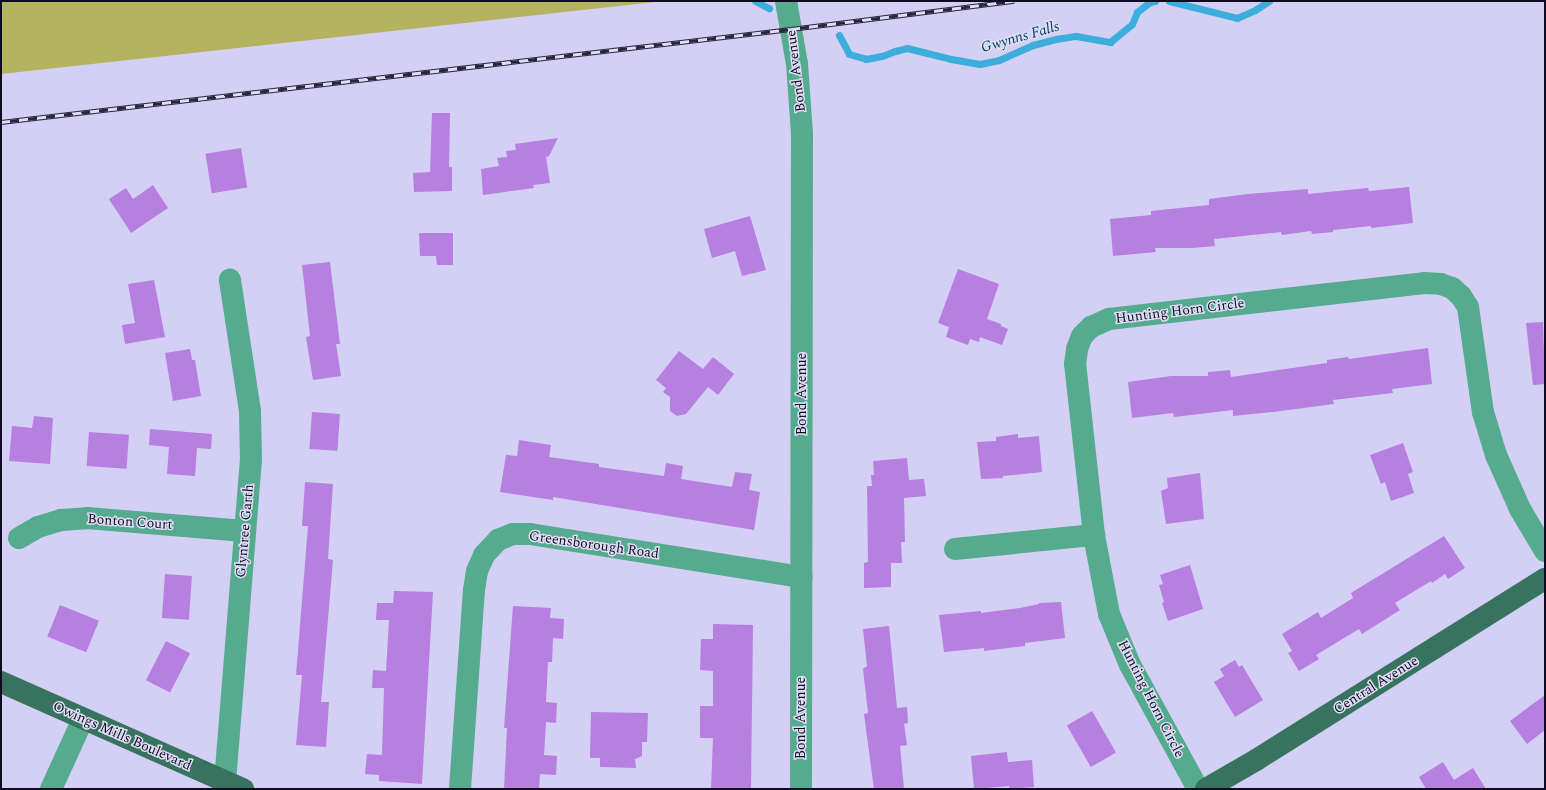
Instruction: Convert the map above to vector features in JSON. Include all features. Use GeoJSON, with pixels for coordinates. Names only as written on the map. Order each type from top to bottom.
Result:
{"type":"FeatureCollection","features":[{"type":"Feature","properties":{"kind":"main road","name":"Central Avenue"},"geometry":{"type":"LineString","coordinates":[[1206,789],[1256,760],[1545,579]]}},
{"type":"Feature","properties":{"kind":"main road","name":"Owings Mills Boulevard"},"geometry":{"type":"LineString","coordinates":[[1,682],[234,786]]}},
{"type":"Feature","properties":{"kind":"street","name":"Bond Avenue"},"geometry":{"type":"LineString","coordinates":[[786,1],[796,64],[802,134],[801,789]]}},
{"type":"Feature","properties":{"kind":"street","name":"Glyntree Garth"},"geometry":{"type":"LineString","coordinates":[[230,280],[250,411],[251,460],[244,531],[234,786]]}},
{"type":"Feature","properties":{"kind":"street","name":"Hunting Horn Circle"},"geometry":{"type":"LineString","coordinates":[[1198,789],[1130,665],[1110,614],[1094,535],[1075,364],[1077,349],[1082,336],[1091,327],[1109,319],[1424,283],[1441,284],[1452,288],[1461,296],[1468,307],[1483,412],[1494,448],[1520,509],[1545,551]]}},
{"type":"Feature","properties":{"kind":"street","name":"Bonton Court"},"geometry":{"type":"LineString","coordinates":[[19,538],[38,527],[55,522],[87,518],[244,531]]}},
{"type":"Feature","properties":{"kind":"street","name":"Greensborough Road"},"geometry":{"type":"LineString","coordinates":[[460,789],[474,590],[477,571],[484,555],[498,540],[513,534],[530,534],[802,577]]}},
{"type":"Feature","properties":{"kind":"street"},"geometry":{"type":"LineString","coordinates":[[955,549],[1094,535]]}},
{"type":"Feature","properties":{"kind":"street"},"geometry":{"type":"LineString","coordinates":[[51,789],[83,719]]}},
{"type":"Feature","properties":{"kind":"shaded area"},"geometry":{"type":"Polygon","coordinates":[[[1,1],[664,1],[1,74],[1,1]]]}},
{"type":"Feature","properties":{"kind":"building"},"geometry":{"type":"Polygon","coordinates":[[[432,113],[450,113],[449,167],[452,167],[452,191],[414,192],[413,173],[430,172],[432,113]]]}},
{"type":"Feature","properties":{"kind":"building"},"geometry":{"type":"Polygon","coordinates":[[[558,138],[549,156],[546,157],[550,183],[533,185],[534,188],[483,195],[481,169],[499,166],[497,158],[507,157],[506,151],[516,150],[515,144],[558,138]]]}},
{"type":"Feature","properties":{"kind":"building"},"geometry":{"type":"Polygon","coordinates":[[[241,148],[247,188],[212,193],[205,154],[241,148]]]}},
{"type":"Feature","properties":{"kind":"building"},"geometry":{"type":"Polygon","coordinates":[[[153,185],[168,208],[131,233],[109,199],[126,188],[133,199],[153,185]]]}},
{"type":"Feature","properties":{"kind":"building"},"geometry":{"type":"Polygon","coordinates":[[[1409,187],[1413,223],[1371,228],[1371,226],[1333,230],[1333,232],[1312,234],[1311,231],[1282,235],[1281,232],[1214,239],[1215,246],[1193,248],[1155,248],[1156,252],[1113,256],[1110,219],[1151,215],[1151,211],[1209,205],[1209,199],[1248,194],[1308,189],[1308,194],[1368,188],[1369,191],[1409,187]]]}},
{"type":"Feature","properties":{"kind":"building"},"geometry":{"type":"Polygon","coordinates":[[[750,216],[766,270],[742,276],[735,251],[712,258],[704,229],[750,216]]]}},
{"type":"Feature","properties":{"kind":"building"},"geometry":{"type":"Polygon","coordinates":[[[419,233],[453,233],[453,265],[437,265],[436,256],[420,256],[419,233]]]}},
{"type":"Feature","properties":{"kind":"building"},"geometry":{"type":"Polygon","coordinates":[[[330,262],[340,344],[336,344],[341,376],[313,380],[306,337],[310,336],[302,265],[330,262]]]}},
{"type":"Feature","properties":{"kind":"building"},"geometry":{"type":"Polygon","coordinates":[[[958,269],[999,284],[987,319],[1001,324],[1001,326],[1008,329],[1002,345],[980,337],[979,342],[970,339],[968,345],[946,337],[949,327],[938,323],[958,269]]]}},
{"type":"Feature","properties":{"kind":"building"},"geometry":{"type":"Polygon","coordinates":[[[154,280],[165,337],[125,344],[122,325],[135,323],[128,284],[154,280]]]}},
{"type":"Feature","properties":{"kind":"building"},"geometry":{"type":"Polygon","coordinates":[[[1543,322],[1545,384],[1533,385],[1526,323],[1543,322]]]}},
{"type":"Feature","properties":{"kind":"building"},"geometry":{"type":"Polygon","coordinates":[[[1428,348],[1432,384],[1392,389],[1393,393],[1333,400],[1334,404],[1273,412],[1233,416],[1233,410],[1174,417],[1173,413],[1132,418],[1128,382],[1171,376],[1208,376],[1208,372],[1230,370],[1231,377],[1327,363],[1327,360],[1348,357],[1349,359],[1428,348]]]}},
{"type":"Feature","properties":{"kind":"building"},"geometry":{"type":"Polygon","coordinates":[[[190,349],[192,360],[195,360],[201,396],[173,401],[165,353],[190,349]]]}},
{"type":"Feature","properties":{"kind":"building"},"geometry":{"type":"Polygon","coordinates":[[[679,351],[703,369],[713,357],[734,374],[718,395],[708,387],[686,414],[677,416],[670,411],[670,397],[663,392],[666,388],[656,380],[679,351]]]}},
{"type":"Feature","properties":{"kind":"building"},"geometry":{"type":"Polygon","coordinates":[[[312,412],[340,414],[337,451],[309,449],[312,412]]]}},
{"type":"Feature","properties":{"kind":"building"},"geometry":{"type":"Polygon","coordinates":[[[34,416],[53,418],[50,464],[9,461],[12,426],[32,428],[34,416]]]}},
{"type":"Feature","properties":{"kind":"building"},"geometry":{"type":"Polygon","coordinates":[[[150,429],[212,434],[211,449],[197,448],[195,476],[167,474],[169,447],[149,445],[150,429]]]}},
{"type":"Feature","properties":{"kind":"building"},"geometry":{"type":"Polygon","coordinates":[[[89,432],[129,435],[127,469],[87,466],[89,432]]]}},
{"type":"Feature","properties":{"kind":"building"},"geometry":{"type":"Polygon","coordinates":[[[1018,434],[1018,438],[1039,436],[1042,472],[1003,476],[1003,478],[981,479],[977,442],[996,441],[996,437],[1018,434]]]}},
{"type":"Feature","properties":{"kind":"building"},"geometry":{"type":"Polygon","coordinates":[[[519,440],[551,445],[549,457],[599,464],[599,467],[664,476],[666,463],[683,466],[681,479],[732,487],[735,472],[752,474],[749,490],[760,492],[754,530],[553,497],[553,500],[500,492],[506,455],[517,456],[519,440]]]}},
{"type":"Feature","properties":{"kind":"building"},"geometry":{"type":"Polygon","coordinates":[[[1403,443],[1413,472],[1408,474],[1414,493],[1391,501],[1385,482],[1381,484],[1370,455],[1403,443]]]}},
{"type":"Feature","properties":{"kind":"building"},"geometry":{"type":"Polygon","coordinates":[[[907,458],[909,480],[924,479],[926,496],[904,498],[905,542],[901,542],[902,563],[891,563],[891,587],[864,588],[864,563],[868,562],[867,486],[872,486],[871,475],[874,475],[873,461],[907,458]]]}},
{"type":"Feature","properties":{"kind":"building"},"geometry":{"type":"Polygon","coordinates":[[[1200,473],[1204,519],[1166,524],[1161,491],[1168,488],[1167,478],[1200,473]]]}},
{"type":"Feature","properties":{"kind":"building"},"geometry":{"type":"Polygon","coordinates":[[[305,482],[333,484],[328,559],[333,560],[321,702],[329,702],[326,747],[296,745],[302,675],[296,675],[308,526],[302,526],[305,482]]]}},
{"type":"Feature","properties":{"kind":"building"},"geometry":{"type":"Polygon","coordinates":[[[1444,536],[1465,568],[1448,579],[1445,574],[1432,583],[1431,581],[1395,603],[1400,610],[1362,634],[1359,629],[1316,655],[1319,659],[1299,671],[1288,653],[1292,651],[1282,634],[1318,612],[1321,618],[1353,598],[1351,593],[1444,536]]]}},
{"type":"Feature","properties":{"kind":"building"},"geometry":{"type":"Polygon","coordinates":[[[1190,565],[1203,609],[1168,621],[1162,603],[1164,602],[1159,585],[1163,584],[1160,575],[1190,565]]]}},
{"type":"Feature","properties":{"kind":"building"},"geometry":{"type":"Polygon","coordinates":[[[165,574],[192,576],[189,620],[162,618],[165,574]]]}},
{"type":"Feature","properties":{"kind":"building"},"geometry":{"type":"Polygon","coordinates":[[[394,591],[433,592],[422,784],[379,781],[379,775],[365,774],[367,754],[382,755],[384,688],[372,688],[373,670],[386,671],[389,620],[376,620],[377,603],[393,603],[394,591]]]}},
{"type":"Feature","properties":{"kind":"building"},"geometry":{"type":"Polygon","coordinates":[[[1061,602],[1065,638],[1025,643],[1025,646],[984,651],[984,648],[944,652],[939,615],[981,611],[981,613],[1020,608],[1039,603],[1061,602]]]}},
{"type":"Feature","properties":{"kind":"building"},"geometry":{"type":"Polygon","coordinates":[[[60,605],[99,621],[86,652],[47,637],[60,605]]]}},
{"type":"Feature","properties":{"kind":"building"},"geometry":{"type":"Polygon","coordinates":[[[513,606],[551,608],[550,618],[564,619],[563,639],[553,638],[552,662],[548,662],[546,702],[557,703],[556,723],[546,722],[544,755],[557,756],[556,775],[540,774],[539,789],[504,789],[507,728],[504,728],[513,606]]]}},
{"type":"Feature","properties":{"kind":"building"},"geometry":{"type":"Polygon","coordinates":[[[713,624],[753,625],[751,789],[711,789],[713,738],[700,738],[700,706],[713,706],[713,671],[700,670],[701,639],[713,639],[713,624]]]}},
{"type":"Feature","properties":{"kind":"building"},"geometry":{"type":"Polygon","coordinates":[[[889,626],[897,708],[907,707],[908,723],[904,724],[907,745],[900,746],[904,789],[874,789],[864,714],[868,713],[863,669],[867,666],[863,629],[889,626]]]}},
{"type":"Feature","properties":{"kind":"building"},"geometry":{"type":"Polygon","coordinates":[[[166,641],[190,653],[170,692],[146,680],[166,641]]]}},
{"type":"Feature","properties":{"kind":"building"},"geometry":{"type":"Polygon","coordinates":[[[1235,660],[1239,667],[1242,665],[1263,700],[1235,717],[1214,682],[1224,676],[1220,669],[1235,660]]]}},
{"type":"Feature","properties":{"kind":"building"},"geometry":{"type":"Polygon","coordinates":[[[1545,695],[1545,730],[1527,744],[1510,721],[1545,695]]]}},
{"type":"Feature","properties":{"kind":"building"},"geometry":{"type":"Polygon","coordinates":[[[1092,711],[1116,753],[1091,767],[1067,726],[1092,711]]]}},
{"type":"Feature","properties":{"kind":"building"},"geometry":{"type":"Polygon","coordinates":[[[591,712],[648,713],[647,742],[642,742],[642,756],[635,759],[636,768],[600,767],[600,758],[590,758],[591,712]]]}},
{"type":"Feature","properties":{"kind":"building"},"geometry":{"type":"Polygon","coordinates":[[[1007,752],[1008,762],[1032,760],[1034,787],[1009,789],[1009,786],[974,789],[971,756],[1007,752]]]}},
{"type":"Feature","properties":{"kind":"building"},"geometry":{"type":"Polygon","coordinates":[[[1443,762],[1454,780],[1473,768],[1486,789],[1426,789],[1419,777],[1443,762]]]}},
{"type":"Feature","properties":{"kind":"waterway","name":"Gwynns Falls"},"geometry":{"type":"LineString","coordinates":[[755,1],[769,8]]}},
{"type":"Feature","properties":{"kind":"waterway","name":"Gwynns Falls"},"geometry":{"type":"LineString","coordinates":[[839,35],[849,54],[866,59],[882,56],[907,48],[951,59],[980,64],[999,60],[1033,45],[1056,39],[1076,36],[1110,42],[1132,24],[1137,12],[1150,2],[1155,1]]}},
{"type":"Feature","properties":{"kind":"waterway","name":"Gwynns Falls"},"geometry":{"type":"LineString","coordinates":[[1169,1],[1237,18],[1255,10],[1269,1]]}},
{"type":"Feature","properties":{"kind":"railway"},"geometry":{"type":"LineString","coordinates":[[1,122],[791,29],[1014,1]]}}]}
